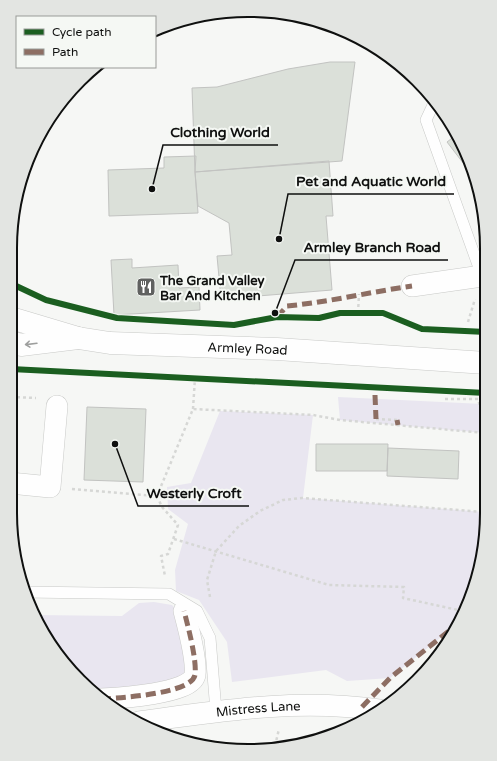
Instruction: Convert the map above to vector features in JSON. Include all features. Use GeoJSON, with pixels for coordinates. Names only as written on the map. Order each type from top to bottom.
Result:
{"type":"FeatureCollection","features":[{"type":"Feature","properties":{"kind":"main road","name":"Armley Road"},"geometry":{"type":"LineString","coordinates":[[17,320],[78,338],[110,343],[277,349],[480,363]]}},
{"type":"Feature","properties":{"kind":"main road"},"geometry":{"type":"LineString","coordinates":[[17,344],[21,345],[78,338]]}},
{"type":"Feature","properties":{"kind":"street"},"geometry":{"type":"LineString","coordinates":[[412,286],[480,276]]}},
{"type":"Feature","properties":{"kind":"street"},"geometry":{"type":"LineString","coordinates":[[17,484],[50,487],[57,406]]}},
{"type":"Feature","properties":{"kind":"street"},"geometry":{"type":"LineString","coordinates":[[111,698],[141,695],[179,688],[190,683],[195,675],[194,660],[184,611]]}},
{"type":"Feature","properties":{"kind":"street","name":"Mistress Lane"},"geometry":{"type":"LineString","coordinates":[[148,721],[216,711],[286,704],[371,709]]}},
{"type":"Feature","properties":{"kind":"lane"},"geometry":{"type":"LineString","coordinates":[[432,108],[426,120],[480,264]]}},
{"type":"Feature","properties":{"kind":"lane"},"geometry":{"type":"LineString","coordinates":[[31,592],[169,594],[197,611],[210,638],[216,711]]}},
{"type":"Feature","properties":{"kind":"path"},"geometry":{"type":"LineString","coordinates":[[358,313],[359,294]]}},
{"type":"Feature","properties":{"kind":"path"},"geometry":{"type":"LineString","coordinates":[[187,377],[202,378]]}},
{"type":"Feature","properties":{"kind":"path"},"geometry":{"type":"LineString","coordinates":[[169,594],[161,556],[168,554],[178,525],[162,507],[157,496],[192,409],[195,378]]}},
{"type":"Feature","properties":{"kind":"path"},"geometry":{"type":"LineString","coordinates":[[452,392],[479,393]]}},
{"type":"Feature","properties":{"kind":"path"},"geometry":{"type":"LineString","coordinates":[[445,399],[478,399],[480,406]]}},
{"type":"Feature","properties":{"kind":"path"},"geometry":{"type":"LineString","coordinates":[[192,409],[313,415],[340,420],[480,432]]}},
{"type":"Feature","properties":{"kind":"path"},"geometry":{"type":"LineString","coordinates":[[376,419],[397,420]]}},
{"type":"Feature","properties":{"kind":"path"},"geometry":{"type":"LineString","coordinates":[[50,487],[157,496]]}},
{"type":"Feature","properties":{"kind":"path"},"geometry":{"type":"LineString","coordinates":[[210,601],[207,580],[216,551],[239,526],[260,511],[283,500],[302,498],[480,512]]}},
{"type":"Feature","properties":{"kind":"path"},"geometry":{"type":"LineString","coordinates":[[174,539],[330,584],[404,587],[403,598],[458,610]]}},
{"type":"Feature","properties":{"kind":"shaded area"},"geometry":{"type":"Polygon","coordinates":[[[338,397],[480,404],[480,433],[340,420],[338,397]]]}},
{"type":"Feature","properties":{"kind":"shaded area"},"geometry":{"type":"Polygon","coordinates":[[[220,411],[313,415],[303,498],[480,512],[480,528],[476,558],[468,587],[456,615],[446,634],[390,678],[347,681],[326,670],[232,682],[227,642],[199,600],[176,591],[175,570],[188,524],[168,509],[167,487],[191,483],[220,411]]]}},
{"type":"Feature","properties":{"kind":"shaded area"},"geometry":{"type":"Polygon","coordinates":[[[154,602],[172,605],[183,616],[189,678],[105,694],[74,665],[56,641],[41,615],[122,616],[139,603],[154,602]]]}},
{"type":"Feature","properties":{"kind":"building"},"geometry":{"type":"Polygon","coordinates":[[[330,62],[355,62],[342,161],[195,172],[192,88],[217,87],[288,69],[330,62]]]}},
{"type":"Feature","properties":{"kind":"building"},"geometry":{"type":"Polygon","coordinates":[[[452,138],[464,164],[447,142],[452,138]]]}},
{"type":"Feature","properties":{"kind":"building"},"geometry":{"type":"Polygon","coordinates":[[[196,156],[195,172],[198,213],[109,216],[108,170],[164,168],[164,157],[196,156]]]}},
{"type":"Feature","properties":{"kind":"building"},"geometry":{"type":"Polygon","coordinates":[[[329,161],[333,216],[326,216],[332,290],[221,299],[217,256],[232,255],[229,223],[198,206],[195,172],[329,161]]]}},
{"type":"Feature","properties":{"kind":"building","name":"The Grand Valley Bar And Kitchen"},"geometry":{"type":"Polygon","coordinates":[[[132,259],[132,268],[178,265],[179,288],[199,287],[200,310],[114,315],[111,260],[132,259]]]}},
{"type":"Feature","properties":{"kind":"building"},"geometry":{"type":"Polygon","coordinates":[[[87,407],[146,409],[143,482],[84,480],[87,407]]]}},
{"type":"Feature","properties":{"kind":"building"},"geometry":{"type":"Polygon","coordinates":[[[316,444],[388,444],[387,471],[316,471],[316,444]]]}},
{"type":"Feature","properties":{"kind":"building"},"geometry":{"type":"Polygon","coordinates":[[[388,448],[459,451],[458,479],[387,476],[388,448]]]}},
{"type":"Feature","properties":{"kind":"marked path"},"geometry":{"type":"LineString","coordinates":[[277,317],[287,306],[412,286]]}},
{"type":"Feature","properties":{"kind":"marked path"},"geometry":{"type":"LineString","coordinates":[[375,395],[376,419]]}},
{"type":"Feature","properties":{"kind":"marked path"},"geometry":{"type":"LineString","coordinates":[[397,420],[398,425]]}},
{"type":"Feature","properties":{"kind":"marked path"},"geometry":{"type":"LineString","coordinates":[[111,699],[168,691],[181,687],[191,681],[195,675],[195,661],[184,611]]}},
{"type":"Feature","properties":{"kind":"marked path"},"geometry":{"type":"LineString","coordinates":[[362,707],[390,678],[446,634]]}},
{"type":"Feature","properties":{"kind":"cycle path"},"geometry":{"type":"LineString","coordinates":[[17,286],[46,300],[117,318],[234,325],[277,317],[319,318],[340,313],[383,313],[422,329],[480,332]]}},
{"type":"Feature","properties":{"kind":"cycle path"},"geometry":{"type":"LineString","coordinates":[[17,369],[480,393]]}},
{"type":"Feature","properties":{"kind":"place","name":"Clothing World"},"geometry":{"type":"Point","coordinates":[152,189]}},
{"type":"Feature","properties":{"kind":"place","name":"Pet and Aquatic World"},"geometry":{"type":"Point","coordinates":[279,239]}},
{"type":"Feature","properties":{"kind":"place","name":"The Grand Valley Bar And Kitchen"},"geometry":{"type":"Point","coordinates":[146,287]}},
{"type":"Feature","properties":{"kind":"place","name":"Armley Branch Road"},"geometry":{"type":"Point","coordinates":[275,313]}},
{"type":"Feature","properties":{"kind":"place","name":"Westerly Croft"},"geometry":{"type":"Point","coordinates":[115,444]}}]}
